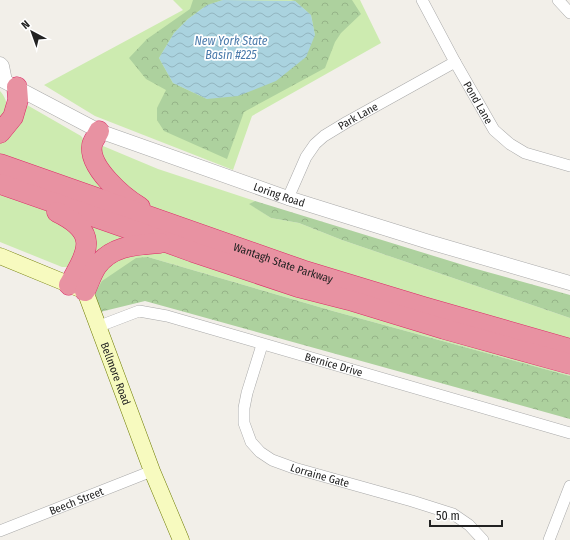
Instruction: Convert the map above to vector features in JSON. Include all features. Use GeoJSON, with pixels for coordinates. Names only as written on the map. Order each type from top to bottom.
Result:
{"type":"FeatureCollection","features":[{"type":"Feature","properties":{"kind":"highway"},"geometry":{"type":"LineString","coordinates":[[0,133],[12,117],[18,100],[7,82]]}},
{"type":"Feature","properties":{"kind":"highway"},"geometry":{"type":"LineString","coordinates":[[99,131],[92,144],[94,163],[129,201],[172,234]]}},
{"type":"Feature","properties":{"kind":"highway","name":"Wantagh State Parkway"},"geometry":{"type":"LineString","coordinates":[[0,164],[298,287],[349,300],[444,329],[570,364]]}},
{"type":"Feature","properties":{"kind":"highway"},"geometry":{"type":"LineString","coordinates":[[1,185],[70,218],[78,225],[84,234],[86,244],[77,288]]}},
{"type":"Feature","properties":{"kind":"highway","name":"Wantagh State Parkway"},"geometry":{"type":"LineString","coordinates":[[1,185],[302,270],[570,349]]}},
{"type":"Feature","properties":{"kind":"highway"},"geometry":{"type":"LineString","coordinates":[[77,288],[111,253],[131,245],[172,234]]}},
{"type":"Feature","properties":{"kind":"main road"},"geometry":{"type":"LineString","coordinates":[[0,256],[77,288]]}},
{"type":"Feature","properties":{"kind":"main road","name":"Bellmore Road"},"geometry":{"type":"LineString","coordinates":[[77,288],[97,327],[152,471],[182,540]]}},
{"type":"Feature","properties":{"kind":"street","name":"Pond Lane"},"geometry":{"type":"LineString","coordinates":[[422,0],[494,130],[510,144],[525,153],[570,166]]}},
{"type":"Feature","properties":{"kind":"street"},"geometry":{"type":"LineString","coordinates":[[558,0],[570,14]]}},
{"type":"Feature","properties":{"kind":"street","name":"Park Lane"},"geometry":{"type":"LineString","coordinates":[[288,198],[306,158],[315,144],[324,136],[455,62]]}},
{"type":"Feature","properties":{"kind":"street"},"geometry":{"type":"LineString","coordinates":[[0,64],[7,82]]}},
{"type":"Feature","properties":{"kind":"street","name":"Loring Road"},"geometry":{"type":"LineString","coordinates":[[7,82],[99,131],[288,198],[429,242],[570,283]]}},
{"type":"Feature","properties":{"kind":"street","name":"Bernice Drive"},"geometry":{"type":"LineString","coordinates":[[97,327],[139,311],[167,316],[570,433]]}},
{"type":"Feature","properties":{"kind":"street","name":"Lorraine Gate"},"geometry":{"type":"LineString","coordinates":[[262,344],[247,393],[244,415],[244,423],[251,442],[260,452],[272,460],[294,468],[453,514],[469,525],[483,540]]}},
{"type":"Feature","properties":{"kind":"street","name":"Beech Street"},"geometry":{"type":"LineString","coordinates":[[0,531],[152,471]]}},
{"type":"Feature","properties":{"kind":"street"},"geometry":{"type":"LineString","coordinates":[[549,540],[570,486]]}},
{"type":"Feature","properties":{"kind":"green space"},"geometry":{"type":"Polygon","coordinates":[[[173,0],[360,0],[381,43],[252,116],[233,170],[95,116],[44,85],[183,10],[173,0]]]}},
{"type":"Feature","properties":{"kind":"green space"},"geometry":{"type":"Polygon","coordinates":[[[193,0],[223,0],[207,5],[188,19],[174,33],[159,58],[173,83],[207,99],[315,35],[311,15],[295,1],[291,0],[352,0],[361,14],[341,33],[335,42],[325,68],[244,112],[227,159],[164,131],[157,120],[157,108],[166,90],[146,79],[129,58],[147,39],[190,9],[193,0]]]}},
{"type":"Feature","properties":{"kind":"green space"},"geometry":{"type":"Polygon","coordinates":[[[0,91],[5,100],[6,112],[0,125],[0,91]]]}},
{"type":"Feature","properties":{"kind":"green space"},"geometry":{"type":"Polygon","coordinates":[[[24,105],[27,105],[81,136],[83,140],[82,151],[85,161],[107,195],[0,159],[0,137],[24,105]]]}},
{"type":"Feature","properties":{"kind":"green space"},"geometry":{"type":"Polygon","coordinates":[[[103,146],[158,169],[255,201],[250,204],[271,218],[299,223],[342,240],[570,318],[570,340],[335,271],[155,209],[124,188],[97,159],[98,147],[103,146]]]}},
{"type":"Feature","properties":{"kind":"green space"},"geometry":{"type":"Polygon","coordinates":[[[0,192],[62,216],[79,237],[78,254],[68,267],[62,267],[0,242],[0,192]]]}},
{"type":"Feature","properties":{"kind":"green space"},"geometry":{"type":"Polygon","coordinates":[[[255,201],[473,268],[570,295],[570,318],[342,240],[299,223],[271,218],[249,204],[255,201]]]}},
{"type":"Feature","properties":{"kind":"green space"},"geometry":{"type":"Polygon","coordinates":[[[88,221],[135,236],[91,263],[88,221]]]}},
{"type":"Feature","properties":{"kind":"green space"},"geometry":{"type":"Polygon","coordinates":[[[153,248],[386,321],[570,376],[333,311],[148,257],[95,293],[107,262],[153,248]]]}},
{"type":"Feature","properties":{"kind":"green space"},"geometry":{"type":"Polygon","coordinates":[[[148,257],[333,311],[570,376],[570,419],[145,301],[100,312],[95,293],[102,281],[136,258],[148,257]]]}},
{"type":"Feature","properties":{"kind":"water","name":"New York State Basin #225"},"geometry":{"type":"Polygon","coordinates":[[[223,0],[295,1],[311,15],[315,35],[306,57],[276,81],[238,96],[207,99],[173,83],[159,58],[174,33],[188,19],[207,5],[223,0]]]}}]}
